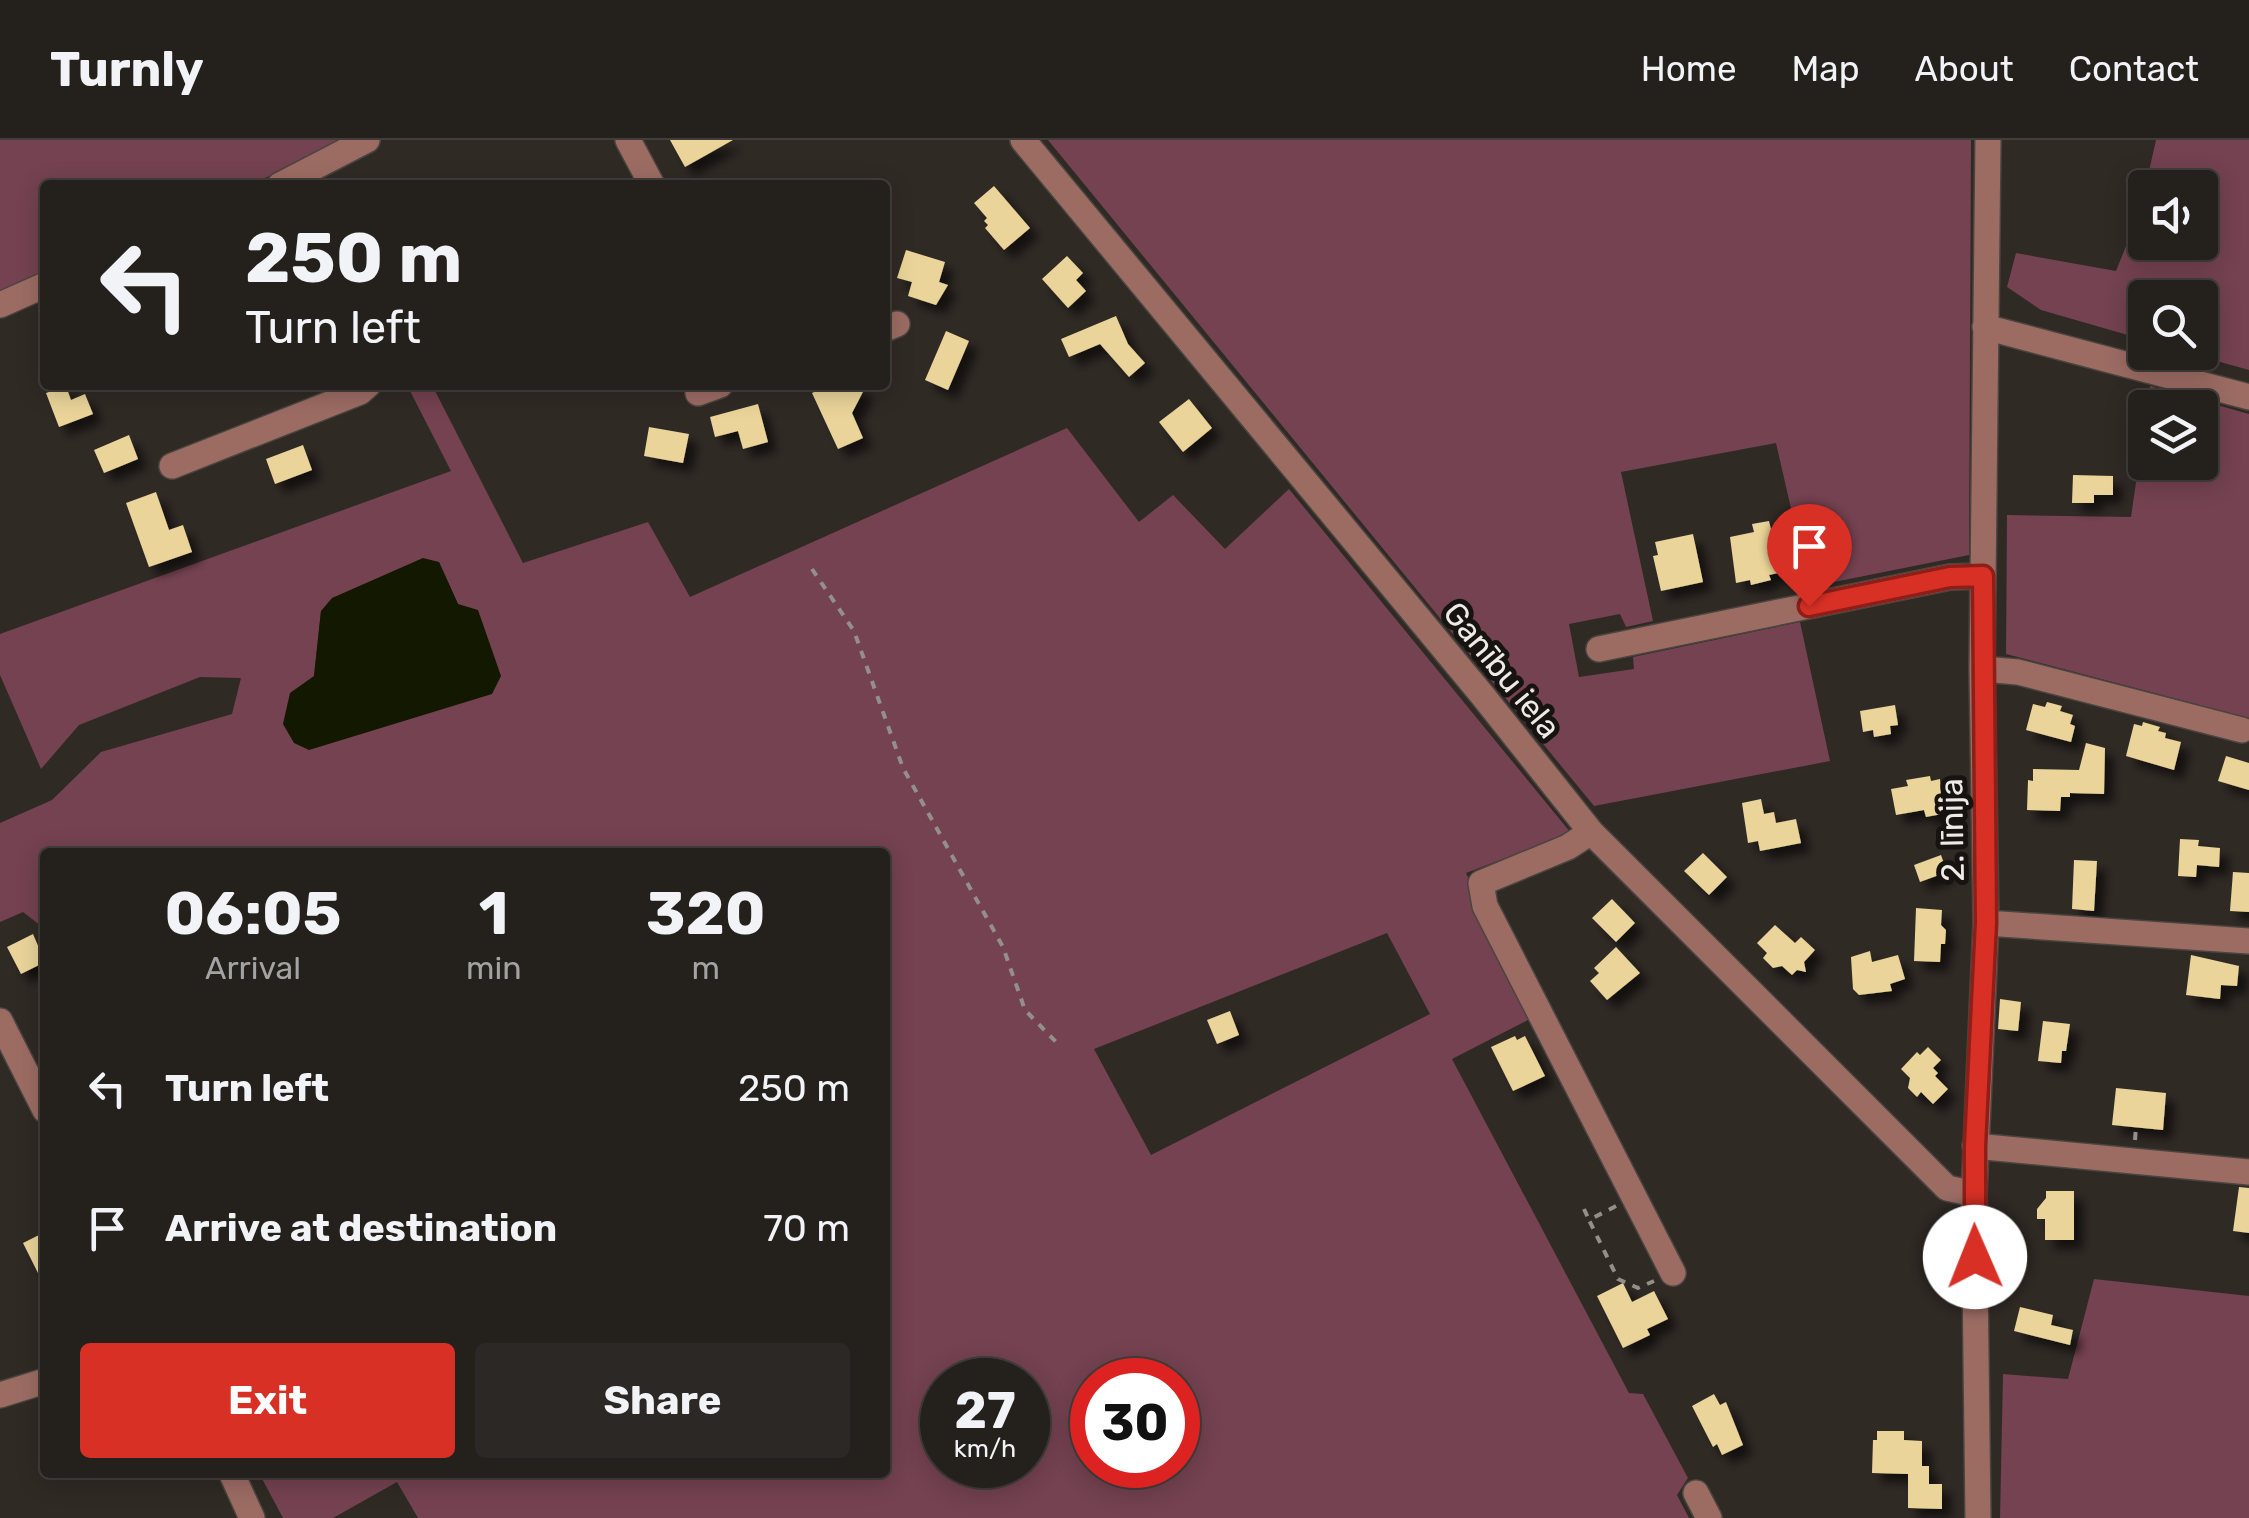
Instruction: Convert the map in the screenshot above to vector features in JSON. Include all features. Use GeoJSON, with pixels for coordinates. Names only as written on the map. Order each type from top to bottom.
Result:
{"type":"FeatureCollection","features":[{"type":"Feature","properties":{"kind":"street"},"geometry":{"type":"LineString","coordinates":[[290,180],[367,140]]}},
{"type":"Feature","properties":{"kind":"street"},"geometry":{"type":"LineString","coordinates":[[628,140],[649,180]]}},
{"type":"Feature","properties":{"kind":"street","name":"Ganību iela"},"geometry":{"type":"LineString","coordinates":[[1023,140],[1591,832],[1947,1188],[1974,1194]]}},
{"type":"Feature","properties":{"kind":"street","name":"2. līnija"},"geometry":{"type":"LineString","coordinates":[[1978,1518],[1974,1194],[1986,923],[1982,669],[1988,140]]}},
{"type":"Feature","properties":{"kind":"street"},"geometry":{"type":"LineString","coordinates":[[0,305],[40,286]]}},
{"type":"Feature","properties":{"kind":"street"},"geometry":{"type":"LineString","coordinates":[[1985,327],[2249,397]]}},
{"type":"Feature","properties":{"kind":"street"},"geometry":{"type":"LineString","coordinates":[[172,466],[362,390]]}},
{"type":"Feature","properties":{"kind":"street"},"geometry":{"type":"LineString","coordinates":[[1599,649],[1950,577],[1983,576]]}},
{"type":"Feature","properties":{"kind":"street"},"geometry":{"type":"LineString","coordinates":[[1982,669],[2018,672],[2242,730]]}},
{"type":"Feature","properties":{"kind":"street"},"geometry":{"type":"LineString","coordinates":[[1591,832],[1568,846],[1481,882],[1485,906],[1672,1273]]}},
{"type":"Feature","properties":{"kind":"street"},"geometry":{"type":"LineString","coordinates":[[1986,923],[2249,941]]}},
{"type":"Feature","properties":{"kind":"street"},"geometry":{"type":"LineString","coordinates":[[0,1021],[40,1100]]}},
{"type":"Feature","properties":{"kind":"street"},"geometry":{"type":"LineString","coordinates":[[1975,1146],[2249,1172]]}},
{"type":"Feature","properties":{"kind":"street"},"geometry":{"type":"LineString","coordinates":[[0,1395],[40,1383]]}},
{"type":"Feature","properties":{"kind":"street"},"geometry":{"type":"LineString","coordinates":[[233,1478],[252,1518]]}},
{"type":"Feature","properties":{"kind":"street"},"geometry":{"type":"LineString","coordinates":[[1696,1493],[1709,1518]]}},
{"type":"Feature","properties":{"kind":"path"},"geometry":{"type":"LineString","coordinates":[[812,568],[854,630],[903,768],[1003,948],[1025,1010],[1057,1042]]}},
{"type":"Feature","properties":{"kind":"path"},"geometry":{"type":"LineString","coordinates":[[1589,1220],[1634,1196]]}},
{"type":"Feature","properties":{"kind":"path"},"geometry":{"type":"LineString","coordinates":[[1584,1209],[1618,1280],[1638,1288],[1672,1273]]}},
{"type":"Feature","properties":{"kind":"shaded area"},"geometry":{"type":"Polygon","coordinates":[[[0,140],[340,140],[260,180],[40,180],[40,277],[0,295],[0,140]]]}},
{"type":"Feature","properties":{"kind":"shaded area"},"geometry":{"type":"Polygon","coordinates":[[[1048,140],[1971,140],[1969,555],[1809,587],[1776,443],[1621,472],[1653,621],[1626,627],[1620,614],[1569,624],[1579,677],[1634,669],[1633,657],[1800,622],[1830,761],[1594,806],[1048,140]]]}},
{"type":"Feature","properties":{"kind":"shaded area"},"geometry":{"type":"Polygon","coordinates":[[[2156,140],[2249,140],[2249,370],[2218,361],[2218,280],[2128,280],[2128,335],[2041,310],[2007,287],[2016,253],[2116,271],[2128,241],[2128,260],[2218,260],[2218,170],[2149,170],[2156,140]]]}},
{"type":"Feature","properties":{"kind":"shaded area"},"geometry":{"type":"Polygon","coordinates":[[[410,390],[435,390],[523,563],[648,522],[690,597],[1067,428],[1139,522],[1173,495],[1225,549],[1289,489],[1571,833],[1466,873],[1532,1018],[1452,1059],[1629,1393],[1643,1394],[1688,1478],[1677,1495],[1689,1518],[418,1518],[397,1482],[333,1518],[283,1518],[262,1478],[890,1478],[890,848],[40,848],[40,925],[23,912],[0,922],[0,823],[52,800],[101,752],[232,714],[241,678],[200,677],[79,725],[41,769],[0,675],[0,634],[451,471],[410,390]],[[439,562],[321,611],[314,676],[458,604],[439,562]],[[1387,933],[1094,1049],[1151,1155],[1430,1014],[1387,933]]]}},
{"type":"Feature","properties":{"kind":"shaded area"},"geometry":{"type":"Polygon","coordinates":[[[2218,405],[2249,414],[2249,718],[2006,654],[2007,515],[2131,517],[2136,480],[2218,480],[2218,405]]]}},
{"type":"Feature","properties":{"kind":"shaded area"},"geometry":{"type":"Polygon","coordinates":[[[423,558],[439,562],[458,604],[478,610],[501,676],[492,694],[309,750],[294,743],[283,724],[290,693],[314,676],[321,611],[332,598],[423,558]]]}},
{"type":"Feature","properties":{"kind":"shaded area"},"geometry":{"type":"Polygon","coordinates":[[[2094,1279],[2249,1296],[2249,1518],[2000,1518],[2003,1374],[2068,1379],[2094,1279]]]}},
{"type":"Feature","properties":{"kind":"building"},"geometry":{"type":"Polygon","coordinates":[[[670,140],[733,140],[685,167],[670,140]]]}},
{"type":"Feature","properties":{"kind":"building"},"geometry":{"type":"Polygon","coordinates":[[[994,186],[1030,228],[1004,250],[985,228],[987,218],[974,203],[994,186]]]}},
{"type":"Feature","properties":{"kind":"building"},"geometry":{"type":"Polygon","coordinates":[[[906,250],[945,262],[939,282],[948,285],[936,305],[908,296],[912,282],[897,278],[906,250]]]}},
{"type":"Feature","properties":{"kind":"building"},"geometry":{"type":"Polygon","coordinates":[[[1067,256],[1083,273],[1076,280],[1086,291],[1068,308],[1042,279],[1067,256]]]}},
{"type":"Feature","properties":{"kind":"building"},"geometry":{"type":"Polygon","coordinates":[[[1116,316],[1128,344],[1145,363],[1129,377],[1100,344],[1069,357],[1061,339],[1116,316]]]}},
{"type":"Feature","properties":{"kind":"building"},"geometry":{"type":"Polygon","coordinates":[[[946,331],[969,341],[948,390],[925,380],[946,331]]]}},
{"type":"Feature","properties":{"kind":"building"},"geometry":{"type":"Polygon","coordinates":[[[67,390],[71,400],[85,394],[93,414],[59,427],[46,393],[67,390]]]}},
{"type":"Feature","properties":{"kind":"building"},"geometry":{"type":"Polygon","coordinates":[[[864,390],[852,413],[863,438],[838,449],[812,393],[864,390]]]}},
{"type":"Feature","properties":{"kind":"building"},"geometry":{"type":"Polygon","coordinates":[[[1189,399],[1212,428],[1183,452],[1159,422],[1189,399]]]}},
{"type":"Feature","properties":{"kind":"building"},"geometry":{"type":"Polygon","coordinates":[[[758,404],[768,442],[743,449],[738,431],[715,437],[710,417],[758,404]]]}},
{"type":"Feature","properties":{"kind":"building"},"geometry":{"type":"Polygon","coordinates":[[[649,427],[689,434],[683,463],[644,456],[649,427]]]}},
{"type":"Feature","properties":{"kind":"building"},"geometry":{"type":"Polygon","coordinates":[[[129,435],[138,459],[104,473],[94,450],[129,435]]]}},
{"type":"Feature","properties":{"kind":"building"},"geometry":{"type":"Polygon","coordinates":[[[303,445],[312,470],[275,484],[266,459],[303,445]]]}},
{"type":"Feature","properties":{"kind":"building"},"geometry":{"type":"Polygon","coordinates":[[[2073,475],[2113,476],[2113,495],[2094,495],[2094,503],[2072,503],[2073,475]]]}},
{"type":"Feature","properties":{"kind":"building"},"geometry":{"type":"Polygon","coordinates":[[[156,492],[169,530],[183,525],[192,552],[149,567],[126,503],[156,492]]]}},
{"type":"Feature","properties":{"kind":"building"},"geometry":{"type":"Polygon","coordinates":[[[1769,521],[1773,537],[1781,542],[1783,572],[1751,585],[1750,580],[1736,583],[1730,537],[1754,532],[1752,524],[1769,521]]]}},
{"type":"Feature","properties":{"kind":"building"},"geometry":{"type":"Polygon","coordinates":[[[1693,534],[1703,582],[1661,591],[1653,556],[1658,555],[1655,542],[1693,534]]]}},
{"type":"Feature","properties":{"kind":"building"},"geometry":{"type":"Polygon","coordinates":[[[2047,702],[2062,706],[2060,711],[2073,715],[2071,742],[2026,730],[2033,704],[2045,707],[2047,702]]]}},
{"type":"Feature","properties":{"kind":"building"},"geometry":{"type":"Polygon","coordinates":[[[1895,705],[1898,725],[1890,726],[1891,734],[1874,737],[1873,730],[1863,732],[1860,711],[1895,705]]]}},
{"type":"Feature","properties":{"kind":"building"},"geometry":{"type":"Polygon","coordinates":[[[2143,722],[2160,727],[2158,731],[2166,733],[2165,738],[2181,742],[2174,770],[2126,756],[2134,724],[2142,726],[2143,722]]]}},
{"type":"Feature","properties":{"kind":"building"},"geometry":{"type":"Polygon","coordinates":[[[2086,743],[2105,748],[2104,794],[2070,793],[2070,797],[2061,797],[2060,811],[2027,810],[2028,780],[2033,781],[2033,769],[2079,770],[2086,743]]]}},
{"type":"Feature","properties":{"kind":"building"},"geometry":{"type":"Polygon","coordinates":[[[2226,756],[2249,763],[2249,790],[2218,781],[2226,756]]]}},
{"type":"Feature","properties":{"kind":"building"},"geometry":{"type":"Polygon","coordinates":[[[1930,776],[1931,781],[1940,779],[1942,814],[1926,817],[1924,810],[1896,815],[1891,789],[1908,786],[1906,780],[1930,776]]]}},
{"type":"Feature","properties":{"kind":"building"},"geometry":{"type":"Polygon","coordinates":[[[1761,799],[1764,814],[1774,812],[1776,823],[1796,819],[1801,843],[1760,851],[1758,841],[1748,843],[1742,803],[1761,799]]]}},
{"type":"Feature","properties":{"kind":"building"},"geometry":{"type":"Polygon","coordinates":[[[2180,839],[2199,840],[2198,846],[2220,848],[2219,867],[2197,865],[2196,877],[2178,876],[2180,839]]]}},
{"type":"Feature","properties":{"kind":"building"},"geometry":{"type":"Polygon","coordinates":[[[1703,853],[1727,877],[1709,895],[1684,871],[1703,853]]]}},
{"type":"Feature","properties":{"kind":"building"},"geometry":{"type":"Polygon","coordinates":[[[1941,855],[1947,872],[1920,882],[1914,865],[1941,855]]]}},
{"type":"Feature","properties":{"kind":"building"},"geometry":{"type":"Polygon","coordinates":[[[2074,860],[2097,861],[2094,911],[2072,909],[2074,860]]]}},
{"type":"Feature","properties":{"kind":"building"},"geometry":{"type":"Polygon","coordinates":[[[2233,872],[2249,873],[2249,912],[2230,911],[2233,872]]]}},
{"type":"Feature","properties":{"kind":"building"},"geometry":{"type":"Polygon","coordinates":[[[1612,899],[1635,923],[1616,942],[1592,918],[1612,899]]]}},
{"type":"Feature","properties":{"kind":"building"},"geometry":{"type":"Polygon","coordinates":[[[1916,908],[1942,910],[1941,925],[1946,930],[1940,962],[1914,961],[1916,908]]]}},
{"type":"Feature","properties":{"kind":"building"},"geometry":{"type":"Polygon","coordinates":[[[1775,925],[1795,943],[1801,937],[1815,950],[1804,962],[1806,972],[1797,970],[1792,975],[1782,966],[1773,968],[1763,958],[1767,953],[1757,943],[1775,925]]]}},
{"type":"Feature","properties":{"kind":"building"},"geometry":{"type":"Polygon","coordinates":[[[33,934],[40,950],[40,964],[21,974],[7,947],[33,934]]]}},
{"type":"Feature","properties":{"kind":"building"},"geometry":{"type":"Polygon","coordinates":[[[1616,947],[1640,973],[1607,1000],[1590,981],[1599,973],[1594,968],[1616,947]]]}},
{"type":"Feature","properties":{"kind":"building"},"geometry":{"type":"Polygon","coordinates":[[[1870,951],[1872,962],[1898,955],[1905,979],[1890,984],[1892,991],[1859,995],[1853,989],[1851,957],[1870,951]]]}},
{"type":"Feature","properties":{"kind":"building"},"geometry":{"type":"Polygon","coordinates":[[[2191,955],[2239,966],[2237,986],[2221,985],[2220,999],[2186,995],[2191,955]]]}},
{"type":"Feature","properties":{"kind":"building"},"geometry":{"type":"Polygon","coordinates":[[[2000,999],[2021,1002],[2018,1031],[1998,1029],[2000,999]]]}},
{"type":"Feature","properties":{"kind":"building"},"geometry":{"type":"Polygon","coordinates":[[[1230,1011],[1239,1035],[1217,1044],[1207,1020],[1230,1011]]]}},
{"type":"Feature","properties":{"kind":"building"},"geometry":{"type":"Polygon","coordinates":[[[2043,1021],[2070,1024],[2061,1063],[2038,1061],[2043,1021]]]}},
{"type":"Feature","properties":{"kind":"building"},"geometry":{"type":"Polygon","coordinates":[[[1515,1036],[1517,1040],[1525,1036],[1545,1076],[1513,1091],[1491,1047],[1515,1036]]]}},
{"type":"Feature","properties":{"kind":"building"},"geometry":{"type":"Polygon","coordinates":[[[1928,1047],[1941,1060],[1933,1068],[1938,1073],[1935,1076],[1948,1089],[1933,1104],[1921,1092],[1917,1097],[1908,1088],[1910,1078],[1901,1069],[1917,1052],[1920,1055],[1928,1047]]]}},
{"type":"Feature","properties":{"kind":"building"},"geometry":{"type":"Polygon","coordinates":[[[2116,1088],[2166,1093],[2163,1130],[2112,1125],[2116,1088]]]}},
{"type":"Feature","properties":{"kind":"building"},"geometry":{"type":"Polygon","coordinates":[[[2239,1187],[2249,1188],[2249,1233],[2233,1231],[2239,1187]]]}},
{"type":"Feature","properties":{"kind":"building"},"geometry":{"type":"Polygon","coordinates":[[[2046,1191],[2074,1191],[2074,1240],[2045,1240],[2045,1219],[2037,1219],[2037,1209],[2046,1198],[2046,1191]]]}},
{"type":"Feature","properties":{"kind":"building"},"geometry":{"type":"Polygon","coordinates":[[[40,1234],[40,1277],[23,1243],[40,1234]]]}},
{"type":"Feature","properties":{"kind":"building"},"geometry":{"type":"Polygon","coordinates":[[[1623,1283],[1632,1302],[1654,1291],[1668,1319],[1647,1329],[1650,1335],[1623,1348],[1597,1296],[1623,1283]]]}},
{"type":"Feature","properties":{"kind":"building"},"geometry":{"type":"Polygon","coordinates":[[[2020,1307],[2053,1315],[2051,1325],[2073,1330],[2070,1345],[2014,1331],[2020,1307]]]}},
{"type":"Feature","properties":{"kind":"building"},"geometry":{"type":"Polygon","coordinates":[[[1714,1394],[1720,1405],[1726,1402],[1743,1445],[1722,1455],[1717,1444],[1713,1447],[1692,1406],[1714,1394]]]}},
{"type":"Feature","properties":{"kind":"building"},"geometry":{"type":"Polygon","coordinates":[[[1877,1431],[1904,1431],[1904,1440],[1922,1441],[1922,1466],[1929,1466],[1929,1484],[1942,1484],[1942,1509],[1908,1508],[1908,1474],[1872,1473],[1877,1431]]]}},
{"type":"Feature","properties":{"kind":"route"},"geometry":{"type":"LineString","coordinates":[[1809,606],[1950,577],[1983,576],[1986,923],[1975,1146],[1975,1257]]}}]}
